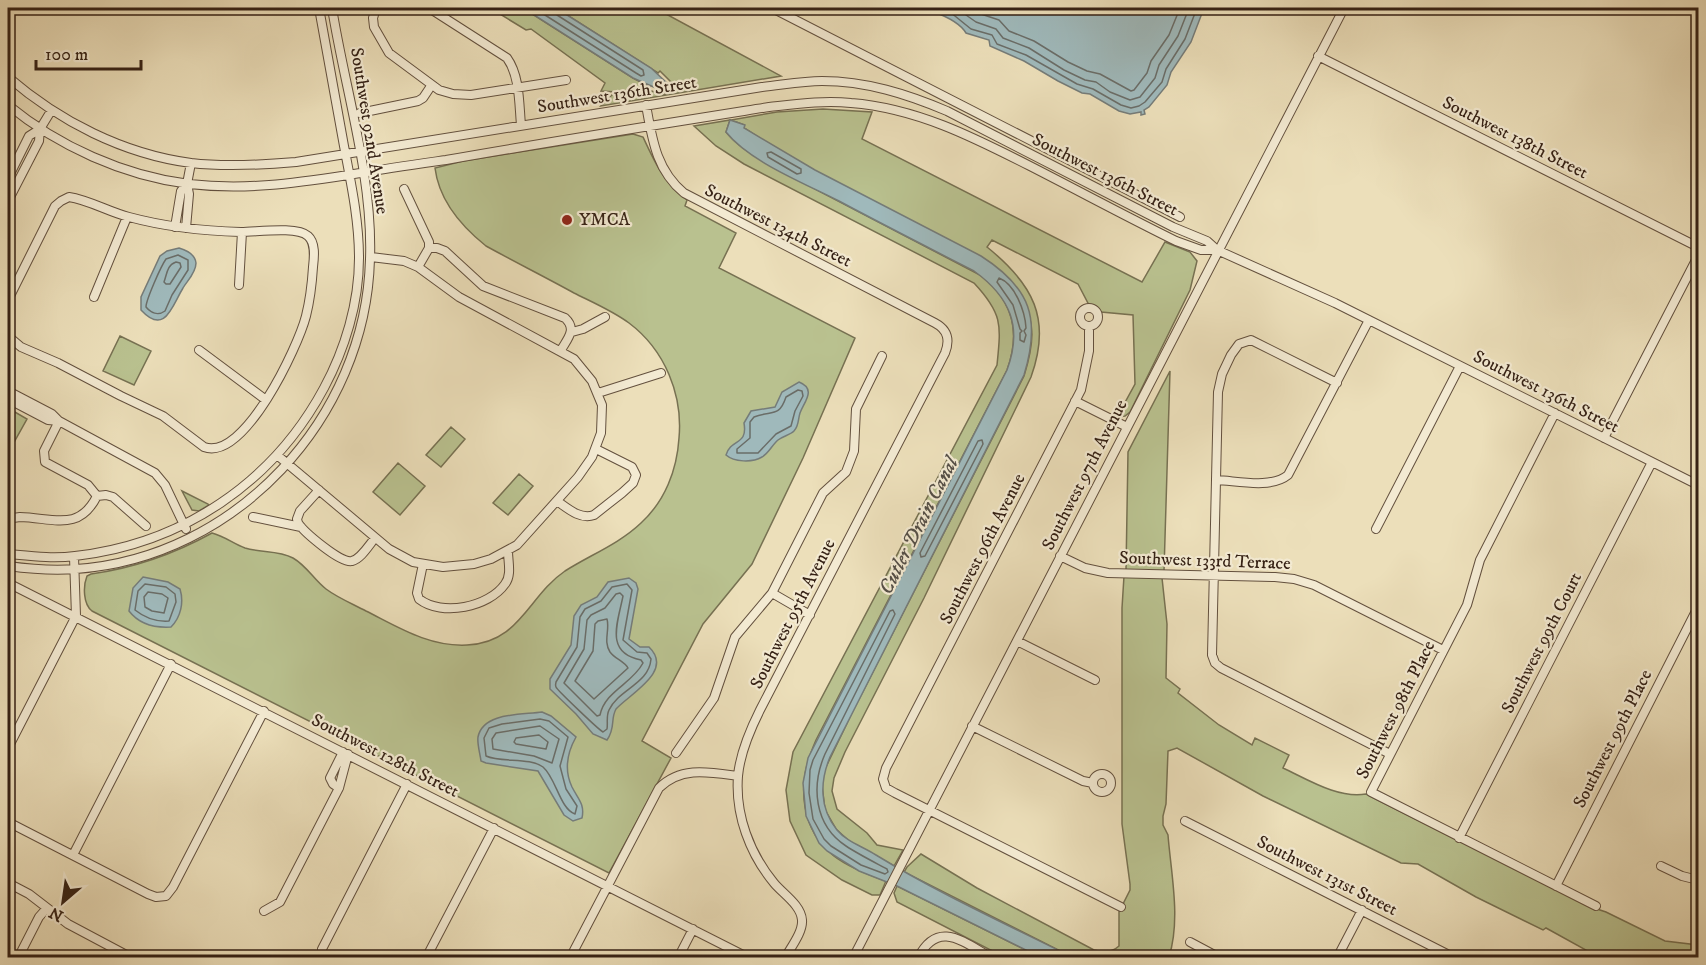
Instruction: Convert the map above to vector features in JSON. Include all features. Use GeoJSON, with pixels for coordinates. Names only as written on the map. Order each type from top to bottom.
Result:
{"type":"FeatureCollection","features":[{"type":"Feature","properties":{"kind":"street","name":"Southwest 92nd Avenue"},"geometry":{"type":"LineString","coordinates":[[74,557],[140,543],[185,525],[242,489],[277,455],[303,424],[335,365],[353,309],[359,257],[355,204],[319,8]]}},
{"type":"Feature","properties":{"kind":"street","name":"Southwest 92nd Avenue"},"geometry":{"type":"LineString","coordinates":[[74,569],[141,556],[189,537],[223,519],[249,500],[288,464],[321,419],[347,370],[364,315],[370,257],[360,152],[332,8]]}},
{"type":"Feature","properties":{"kind":"street"},"geometry":{"type":"LineString","coordinates":[[376,8],[373,16],[374,27],[384,47],[394,59],[431,86],[446,92],[466,95],[566,80]]}},
{"type":"Feature","properties":{"kind":"street"},"geometry":{"type":"LineString","coordinates":[[429,8],[505,56],[511,63],[517,87],[521,125]]}},
{"type":"Feature","properties":{"kind":"street","name":"Southwest 136th Street"},"geometry":{"type":"LineString","coordinates":[[772,8],[1180,217]]}},
{"type":"Feature","properties":{"kind":"street","name":"Southwest 97th Avenue"},"geometry":{"type":"LineString","coordinates":[[853,957],[1344,8]]}},
{"type":"Feature","properties":{"kind":"street","name":"Southwest 138th Street"},"geometry":{"type":"LineString","coordinates":[[1318,56],[1698,247]]}},
{"type":"Feature","properties":{"kind":"street","name":"Southwest 136th Street"},"geometry":{"type":"LineString","coordinates":[[8,77],[51,111],[119,144],[191,163],[249,165],[296,162],[762,87],[821,81],[858,83],[894,91],[947,111],[1173,227],[1207,241],[1217,250],[1369,320],[1698,485]]}},
{"type":"Feature","properties":{"kind":"street"},"geometry":{"type":"LineString","coordinates":[[360,112],[418,101],[423,99],[431,86]]}},
{"type":"Feature","properties":{"kind":"street","name":"Southwest 136th Street"},"geometry":{"type":"LineString","coordinates":[[8,105],[39,129],[97,158],[140,173],[187,184],[243,188],[293,184],[770,107],[814,102],[851,102],[885,108],[933,121],[967,134],[1176,241],[1201,250],[1217,250]]}},
{"type":"Feature","properties":{"kind":"street","name":"Southwest 134th Street"},"geometry":{"type":"LineString","coordinates":[[646,105],[656,154],[673,183],[687,195],[935,323],[945,331]]}},
{"type":"Feature","properties":{"kind":"street"},"geometry":{"type":"LineString","coordinates":[[8,178],[30,136],[39,129],[51,111]]}},
{"type":"Feature","properties":{"kind":"street"},"geometry":{"type":"LineString","coordinates":[[8,201],[39,141],[39,129]]}},
{"type":"Feature","properties":{"kind":"street"},"geometry":{"type":"LineString","coordinates":[[186,228],[189,194],[187,184],[191,163]]}},
{"type":"Feature","properties":{"kind":"street"},"geometry":{"type":"LineString","coordinates":[[175,227],[181,191],[187,184]]}},
{"type":"Feature","properties":{"kind":"street"},"geometry":{"type":"LineString","coordinates":[[404,189],[429,242],[429,248],[418,267]]}},
{"type":"Feature","properties":{"kind":"street"},"geometry":{"type":"LineString","coordinates":[[8,300],[54,207],[61,201],[72,197],[127,217],[175,227],[242,232],[298,231],[305,234],[312,242],[314,258],[306,315],[278,381],[244,428],[229,443],[220,448],[206,449],[164,416],[21,347],[8,336]]}},
{"type":"Feature","properties":{"kind":"street"},"geometry":{"type":"LineString","coordinates":[[94,297],[127,217]]}},
{"type":"Feature","properties":{"kind":"street"},"geometry":{"type":"LineString","coordinates":[[239,285],[242,232]]}},
{"type":"Feature","properties":{"kind":"street"},"geometry":{"type":"LineString","coordinates":[[429,248],[445,251],[485,288],[565,318],[572,325],[572,332],[561,350]]}},
{"type":"Feature","properties":{"kind":"street"},"geometry":{"type":"LineString","coordinates":[[1604,438],[1698,256]]}},
{"type":"Feature","properties":{"kind":"street"},"geometry":{"type":"LineString","coordinates":[[277,455],[397,554],[423,564],[443,567],[474,564],[508,552],[524,538],[588,465],[596,449],[603,416],[598,393],[584,369],[574,358],[459,297],[418,267],[398,260],[370,257]]}},
{"type":"Feature","properties":{"kind":"street"},"geometry":{"type":"LineString","coordinates":[[572,332],[583,329],[605,317]]}},
{"type":"Feature","properties":{"kind":"street"},"geometry":{"type":"LineString","coordinates":[[1217,480],[1278,481],[1288,475],[1369,320]]}},
{"type":"Feature","properties":{"kind":"street","name":"Southwest 96th Avenue"},"geometry":{"type":"LineString","coordinates":[[929,810],[886,788],[883,779],[886,768],[1075,401],[1087,368],[1089,326]]}},
{"type":"Feature","properties":{"kind":"street","name":"Southwest 95th Avenue"},"geometry":{"type":"LineString","coordinates":[[785,957],[801,926],[800,912],[768,876],[751,848],[740,805],[738,776],[750,731],[945,353],[948,342],[945,331]]}},
{"type":"Feature","properties":{"kind":"street"},"geometry":{"type":"LineString","coordinates":[[1337,383],[1256,342],[1246,340],[1239,344],[1231,355],[1219,386],[1212,655],[1215,663],[1229,673],[1390,754]]}},
{"type":"Feature","properties":{"kind":"street"},"geometry":{"type":"LineString","coordinates":[[199,350],[266,400]]}},
{"type":"Feature","properties":{"kind":"street"},"geometry":{"type":"LineString","coordinates":[[339,354],[352,359]]}},
{"type":"Feature","properties":{"kind":"street","name":"Southwest 95th Avenue"},"geometry":{"type":"LineString","coordinates":[[676,753],[715,696],[735,636],[772,593],[823,493],[846,472],[854,451],[856,409],[882,356]]}},
{"type":"Feature","properties":{"kind":"street"},"geometry":{"type":"LineString","coordinates":[[335,365],[347,370]]}},
{"type":"Feature","properties":{"kind":"street"},"geometry":{"type":"LineString","coordinates":[[1376,530],[1460,366]]}},
{"type":"Feature","properties":{"kind":"street"},"geometry":{"type":"LineString","coordinates":[[598,393],[660,373]]}},
{"type":"Feature","properties":{"kind":"street"},"geometry":{"type":"LineString","coordinates":[[8,391],[52,414],[59,422]]}},
{"type":"Feature","properties":{"kind":"street"},"geometry":{"type":"LineString","coordinates":[[8,399],[48,420],[59,422],[155,473],[165,485],[189,537]]}},
{"type":"Feature","properties":{"kind":"street"},"geometry":{"type":"LineString","coordinates":[[1075,401],[1127,427]]}},
{"type":"Feature","properties":{"kind":"street","name":"Southwest 98th Place"},"geometry":{"type":"LineString","coordinates":[[1555,413],[1480,560],[1470,597],[1371,792],[1596,906]]}},
{"type":"Feature","properties":{"kind":"street"},"geometry":{"type":"LineString","coordinates":[[59,422],[44,450],[45,462],[88,485],[97,496]]}},
{"type":"Feature","properties":{"kind":"street"},"geometry":{"type":"LineString","coordinates":[[557,501],[574,512],[588,517],[633,483],[636,475],[632,467],[596,449]]}},
{"type":"Feature","properties":{"kind":"street","name":"Southwest 99th Court"},"geometry":{"type":"LineString","coordinates":[[1460,838],[1652,462]]}},
{"type":"Feature","properties":{"kind":"street"},"geometry":{"type":"LineString","coordinates":[[319,490],[298,515],[298,523],[301,527],[345,562],[357,559],[375,538]]}},
{"type":"Feature","properties":{"kind":"street"},"geometry":{"type":"LineString","coordinates":[[8,523],[20,517],[70,520],[78,518],[90,509],[97,496]]}},
{"type":"Feature","properties":{"kind":"street"},"geometry":{"type":"LineString","coordinates":[[97,496],[113,497],[146,526]]}},
{"type":"Feature","properties":{"kind":"street"},"geometry":{"type":"LineString","coordinates":[[253,517],[301,527]]}},
{"type":"Feature","properties":{"kind":"street"},"geometry":{"type":"LineString","coordinates":[[423,564],[417,593],[419,599],[436,606],[473,606],[488,599],[505,585],[509,572],[508,552]]}},
{"type":"Feature","properties":{"kind":"street"},"geometry":{"type":"LineString","coordinates":[[8,554],[74,557],[76,616],[8,748]]}},
{"type":"Feature","properties":{"kind":"street","name":"Southwest 133rd Terrace"},"geometry":{"type":"LineString","coordinates":[[1060,556],[1098,572],[1285,577],[1307,583],[1443,650]]}},
{"type":"Feature","properties":{"kind":"street"},"geometry":{"type":"LineString","coordinates":[[8,566],[74,569]]}},
{"type":"Feature","properties":{"kind":"street","name":"Southwest 128th Street"},"geometry":{"type":"LineString","coordinates":[[8,583],[749,957]]}},
{"type":"Feature","properties":{"kind":"street"},"geometry":{"type":"LineString","coordinates":[[772,593],[810,615]]}},
{"type":"Feature","properties":{"kind":"street","name":"Southwest 99th Place"},"geometry":{"type":"LineString","coordinates":[[1556,886],[1698,607]]}},
{"type":"Feature","properties":{"kind":"street"},"geometry":{"type":"LineString","coordinates":[[1017,641],[1095,680]]}},
{"type":"Feature","properties":{"kind":"street"},"geometry":{"type":"LineString","coordinates":[[73,855],[171,664]]}},
{"type":"Feature","properties":{"kind":"street"},"geometry":{"type":"LineString","coordinates":[[8,822],[148,894],[156,897],[166,896],[173,887],[264,711]]}},
{"type":"Feature","properties":{"kind":"street"},"geometry":{"type":"LineString","coordinates":[[972,726],[1083,781],[1093,783]]}},
{"type":"Feature","properties":{"kind":"street"},"geometry":{"type":"LineString","coordinates":[[339,788],[330,778],[346,753]]}},
{"type":"Feature","properties":{"kind":"street"},"geometry":{"type":"LineString","coordinates":[[264,911],[280,902],[339,788],[346,753]]}},
{"type":"Feature","properties":{"kind":"street"},"geometry":{"type":"LineString","coordinates":[[570,957],[656,792],[664,783],[676,775],[690,772],[738,776]]}},
{"type":"Feature","properties":{"kind":"street"},"geometry":{"type":"LineString","coordinates":[[322,949],[407,784]]}},
{"type":"Feature","properties":{"kind":"street"},"geometry":{"type":"LineString","coordinates":[[929,810],[1121,907]]}},
{"type":"Feature","properties":{"kind":"street","name":"Southwest 131st Street"},"geometry":{"type":"LineString","coordinates":[[1185,821],[1455,957]]}},
{"type":"Feature","properties":{"kind":"street"},"geometry":{"type":"LineString","coordinates":[[426,957],[494,828]]}},
{"type":"Feature","properties":{"kind":"street"},"geometry":{"type":"LineString","coordinates":[[1661,866],[1682,876],[1698,880]]}},
{"type":"Feature","properties":{"kind":"street"},"geometry":{"type":"LineString","coordinates":[[8,883],[29,894],[75,928],[132,957]]}},
{"type":"Feature","properties":{"kind":"street"},"geometry":{"type":"LineString","coordinates":[[18,957],[39,917],[47,908]]}},
{"type":"Feature","properties":{"kind":"street"},"geometry":{"type":"LineString","coordinates":[[1337,957],[1362,910]]}},
{"type":"Feature","properties":{"kind":"street"},"geometry":{"type":"LineString","coordinates":[[678,957],[693,928]]}},
{"type":"Feature","properties":{"kind":"street"},"geometry":{"type":"LineString","coordinates":[[918,957],[927,943],[938,936],[955,939],[992,957]]}},
{"type":"Feature","properties":{"kind":"street"},"geometry":{"type":"LineString","coordinates":[[1191,942],[1220,957]]}},
{"type":"Feature","properties":{"kind":"green space"},"geometry":{"type":"Polygon","coordinates":[[[490,8],[523,8],[650,87],[649,90],[662,95],[668,93],[672,85],[660,71],[658,73],[556,8],[655,8],[781,76],[601,106],[615,92],[601,91],[605,83],[531,29],[526,30],[490,8]]]}},
{"type":"Feature","properties":{"kind":"green space"},"geometry":{"type":"Polygon","coordinates":[[[823,109],[872,112],[862,139],[1142,282],[1165,242],[1190,252],[1197,261],[1190,290],[1130,412],[1125,416],[1117,417],[1135,384],[1133,315],[1101,312],[1095,306],[1089,305],[1078,284],[992,240],[987,247],[1016,275],[1027,289],[1034,304],[1039,337],[1037,356],[1031,377],[924,598],[845,752],[834,778],[832,791],[837,809],[867,833],[877,845],[903,850],[894,866],[849,841],[836,829],[825,810],[822,785],[824,771],[1024,376],[1032,334],[1029,315],[1021,294],[764,141],[743,127],[744,125],[731,120],[777,112],[823,109]]]}},
{"type":"Feature","properties":{"kind":"green space"},"geometry":{"type":"Polygon","coordinates":[[[730,120],[726,132],[741,147],[759,159],[980,275],[1000,295],[1011,318],[1013,343],[1007,370],[816,740],[807,765],[804,781],[805,807],[815,836],[834,856],[845,863],[886,881],[880,895],[872,895],[842,880],[806,855],[790,821],[786,790],[793,752],[997,365],[998,321],[990,303],[974,283],[744,164],[716,146],[694,126],[730,120]]]}},
{"type":"Feature","properties":{"kind":"green space"},"geometry":{"type":"Polygon","coordinates":[[[633,134],[643,137],[666,179],[687,200],[685,206],[736,233],[719,268],[855,338],[803,458],[752,564],[703,624],[642,741],[671,758],[609,873],[92,611],[85,599],[84,590],[87,576],[91,574],[153,559],[212,533],[245,548],[293,558],[331,592],[414,635],[440,643],[467,645],[485,642],[512,627],[552,581],[614,543],[641,523],[663,495],[676,462],[678,450],[678,406],[669,374],[662,360],[642,334],[623,319],[486,246],[460,221],[446,202],[435,168],[463,161],[633,134]]]}},
{"type":"Feature","properties":{"kind":"green space"},"geometry":{"type":"Polygon","coordinates":[[[120,336],[151,351],[134,385],[103,371],[120,336]]]}},
{"type":"Feature","properties":{"kind":"green space"},"geometry":{"type":"Polygon","coordinates":[[[1170,371],[1164,571],[1126,570],[1128,452],[1170,371]]]}},
{"type":"Feature","properties":{"kind":"green space"},"geometry":{"type":"Polygon","coordinates":[[[8,408],[27,419],[8,453],[8,408]]]}},
{"type":"Feature","properties":{"kind":"green space"},"geometry":{"type":"Polygon","coordinates":[[[451,427],[465,439],[441,467],[426,455],[451,427]]]}},
{"type":"Feature","properties":{"kind":"green space"},"geometry":{"type":"Polygon","coordinates":[[[398,463],[425,486],[400,515],[373,492],[398,463]]]}},
{"type":"Feature","properties":{"kind":"green space"},"geometry":{"type":"Polygon","coordinates":[[[519,474],[533,486],[508,515],[493,503],[519,474]]]}},
{"type":"Feature","properties":{"kind":"green space"},"geometry":{"type":"Polygon","coordinates":[[[182,491],[209,505],[199,511],[192,510],[182,491]]]}},
{"type":"Feature","properties":{"kind":"green space"},"geometry":{"type":"Polygon","coordinates":[[[1124,576],[1162,578],[1167,624],[1166,678],[1180,689],[1178,693],[1219,725],[1252,745],[1255,738],[1289,755],[1283,768],[1334,791],[1355,795],[1366,794],[1588,906],[1606,912],[1665,941],[1698,945],[1698,957],[1583,957],[1586,950],[1546,928],[1543,930],[1476,897],[1418,864],[1401,863],[1263,796],[1177,748],[1168,751],[1166,804],[1163,816],[1163,825],[1168,835],[1175,912],[1173,942],[1169,957],[1072,957],[904,872],[921,854],[977,888],[1094,950],[1108,951],[1119,946],[1119,912],[1130,890],[1122,824],[1124,576]]]}},
{"type":"Feature","properties":{"kind":"green space"},"geometry":{"type":"Polygon","coordinates":[[[897,886],[1040,957],[1004,957],[897,902],[894,893],[897,886]]]}},
{"type":"Feature","properties":{"kind":"water"},"geometry":{"type":"Polygon","coordinates":[[[523,8],[556,8],[651,68],[669,85],[665,92],[633,78],[523,8]]]}},
{"type":"Feature","properties":{"kind":"water"},"geometry":{"type":"Polygon","coordinates":[[[919,8],[1204,8],[1191,42],[1171,72],[1167,85],[1144,110],[1145,114],[1141,115],[1141,112],[1130,114],[1119,111],[1090,94],[1082,93],[1024,61],[990,46],[989,40],[966,33],[947,18],[919,8]]]}},
{"type":"Feature","properties":{"kind":"water"},"geometry":{"type":"Polygon","coordinates":[[[730,120],[745,125],[744,128],[815,170],[981,256],[1011,280],[1028,306],[1031,337],[1024,375],[830,757],[824,775],[823,794],[831,822],[850,841],[948,895],[1072,957],[1040,957],[897,886],[859,871],[827,851],[819,843],[806,816],[803,783],[808,758],[1007,370],[1014,340],[1013,327],[1010,314],[997,291],[974,271],[763,162],[736,143],[726,132],[730,120]]]}},
{"type":"Feature","properties":{"kind":"water"},"geometry":{"type":"Polygon","coordinates":[[[179,248],[194,257],[195,270],[167,316],[156,320],[141,310],[141,297],[160,256],[167,251],[179,248]]]}},
{"type":"Feature","properties":{"kind":"water"},"geometry":{"type":"Polygon","coordinates":[[[799,382],[807,388],[808,396],[800,413],[797,427],[791,434],[778,440],[767,453],[758,459],[738,460],[726,455],[731,446],[744,435],[744,423],[751,411],[775,407],[782,392],[799,382]]]}},
{"type":"Feature","properties":{"kind":"water"},"geometry":{"type":"Polygon","coordinates":[[[143,577],[168,582],[180,589],[181,609],[171,627],[148,624],[129,611],[133,588],[143,577]]]}},
{"type":"Feature","properties":{"kind":"water"},"geometry":{"type":"Polygon","coordinates":[[[629,578],[636,583],[638,589],[629,639],[640,647],[649,647],[655,656],[656,665],[648,681],[616,709],[607,740],[593,734],[550,689],[550,679],[571,645],[574,616],[581,605],[597,597],[608,582],[629,578]]]}},
{"type":"Feature","properties":{"kind":"water"},"geometry":{"type":"Polygon","coordinates":[[[542,712],[551,716],[576,737],[570,749],[567,768],[583,813],[582,818],[573,821],[564,815],[538,771],[481,761],[478,737],[481,729],[487,723],[504,716],[542,712]]]}},
{"type":"Feature","properties":{"kind":"place","name":"YMCA"},"geometry":{"type":"Point","coordinates":[567,220]}},
{"type":"Feature","properties":{"kind":"water label","name":"Cutler Drain Canal"},"geometry":{"type":"Point","coordinates":[919,526]}}]}
